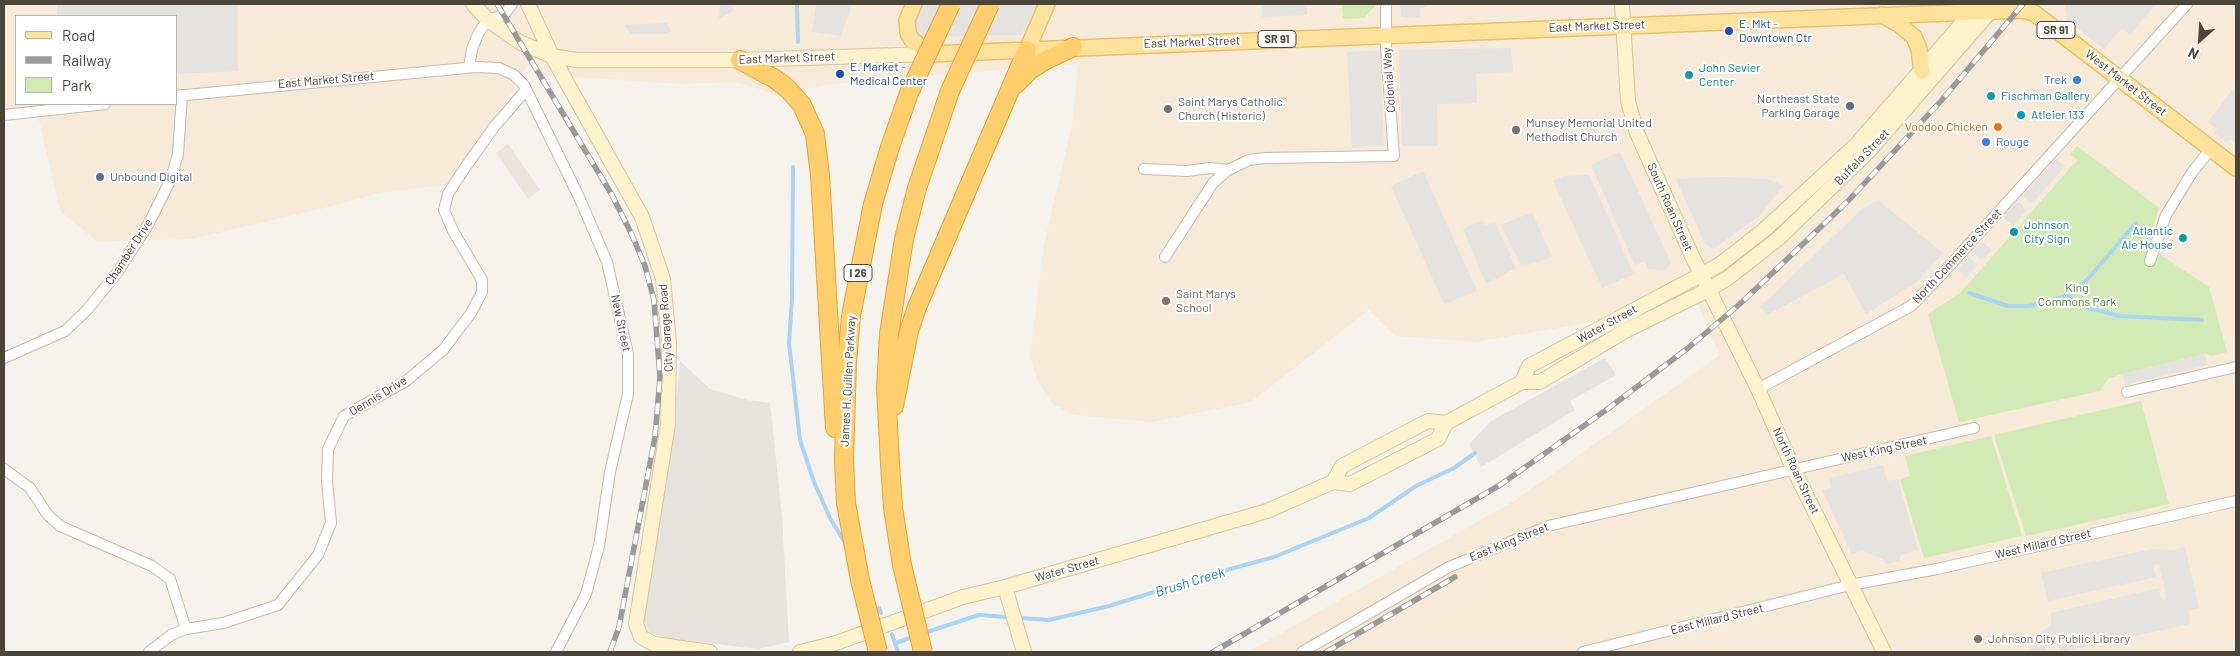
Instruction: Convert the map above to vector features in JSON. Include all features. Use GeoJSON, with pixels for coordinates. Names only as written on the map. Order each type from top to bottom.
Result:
{"type":"FeatureCollection","features":[{"type":"Feature","properties":{"kind":"highway","name":"James H. Quillen Parkway"},"geometry":{"type":"LineString","coordinates":[[878,652],[860,580],[846,503],[844,460],[847,362],[859,271],[873,204],[909,93],[951,4]]}},
{"type":"Feature","properties":{"kind":"highway"},"geometry":{"type":"LineString","coordinates":[[923,652],[902,565],[893,508],[890,428],[886,388],[889,334],[894,289],[917,188],[950,91],[990,4]]}},
{"type":"Feature","properties":{"kind":"highway"},"geometry":{"type":"LineString","coordinates":[[1010,92],[1030,70],[1073,47]]}},
{"type":"Feature","properties":{"kind":"highway"},"geometry":{"type":"LineString","coordinates":[[890,428],[909,331],[916,307],[1027,50]]}},
{"type":"Feature","properties":{"kind":"highway"},"geometry":{"type":"LineString","coordinates":[[740,60],[775,79],[788,89],[802,104],[815,134],[820,167],[835,429],[844,460]]}},
{"type":"Feature","properties":{"kind":"main road"},"geometry":{"type":"LineString","coordinates":[[914,4],[908,20],[908,33],[912,40],[930,54]]}},
{"type":"Feature","properties":{"kind":"main road"},"geometry":{"type":"LineString","coordinates":[[1027,50],[1047,4]]}},
{"type":"Feature","properties":{"kind":"main road","name":"East Market Street"},"geometry":{"type":"LineString","coordinates":[[930,54],[1880,15],[1984,8]]}},
{"type":"Feature","properties":{"kind":"main road","name":"West Market Street"},"geometry":{"type":"LineString","coordinates":[[1984,8],[2022,10],[2034,13],[2236,168]]}},
{"type":"Feature","properties":{"kind":"main road"},"geometry":{"type":"LineString","coordinates":[[1880,15],[1900,25],[1914,37],[1919,49],[1922,70]]}},
{"type":"Feature","properties":{"kind":"street","name":"SR 91"},"geometry":{"type":"LineString","coordinates":[[473,4],[488,20],[521,43],[552,56]]}},
{"type":"Feature","properties":{"kind":"street"},"geometry":{"type":"LineString","coordinates":[[472,67],[472,49],[479,32],[488,20],[504,14],[512,4]]}},
{"type":"Feature","properties":{"kind":"street","name":"City Garage Road"},"geometry":{"type":"LineString","coordinates":[[528,4],[552,56],[642,217],[663,279],[669,342],[668,424],[636,624],[641,637],[654,644],[710,652]]}},
{"type":"Feature","properties":{"kind":"street","name":"Colonial Way"},"geometry":{"type":"LineString","coordinates":[[1228,170],[1249,160],[1265,158],[1394,156],[1386,34],[1386,4]]}},
{"type":"Feature","properties":{"kind":"street","name":"South Roan Street"},"geometry":{"type":"LineString","coordinates":[[1622,4],[1628,93],[1632,118],[1708,290]]}},
{"type":"Feature","properties":{"kind":"street","name":"North Commerce Street"},"geometry":{"type":"LineString","coordinates":[[1758,389],[1911,306],[1927,291],[2187,4]]}},
{"type":"Feature","properties":{"kind":"street","name":"Buffalo Street"},"geometry":{"type":"LineString","coordinates":[[1701,274],[1719,265],[1751,240],[1855,146],[1922,70],[1984,8]]}},
{"type":"Feature","properties":{"kind":"street","name":"Buffalo Street"},"geometry":{"type":"LineString","coordinates":[[1708,290],[1779,238],[1846,175],[1907,109],[1984,8]]}},
{"type":"Feature","properties":{"kind":"street","name":"East Market Street"},"geometry":{"type":"LineString","coordinates":[[552,56],[576,60],[740,60],[930,54]]}},
{"type":"Feature","properties":{"kind":"street","name":"East Market Street"},"geometry":{"type":"LineString","coordinates":[[179,95],[472,67]]}},
{"type":"Feature","properties":{"kind":"street","name":"New Street"},"geometry":{"type":"LineString","coordinates":[[472,67],[499,68],[514,75],[526,90],[579,197],[606,262],[628,354],[628,394],[610,472],[599,546],[586,594],[556,652]]}},
{"type":"Feature","properties":{"kind":"street","name":"Dennis Drive"},"geometry":{"type":"LineString","coordinates":[[149,652],[172,635],[186,629],[223,623],[278,605],[318,555],[330,522],[327,481],[328,448],[344,416],[406,381],[443,350],[471,313],[482,292],[482,280],[453,231],[444,210],[448,194],[462,172],[494,127],[526,90]]}},
{"type":"Feature","properties":{"kind":"street","name":"Chamber Drive"},"geometry":{"type":"LineString","coordinates":[[4,358],[65,331],[87,310],[117,273],[149,223],[171,179],[178,154],[179,95]]}},
{"type":"Feature","properties":{"kind":"street"},"geometry":{"type":"LineString","coordinates":[[4,116],[97,105]]}},
{"type":"Feature","properties":{"kind":"street"},"geometry":{"type":"LineString","coordinates":[[2150,261],[2166,214],[2193,171],[2211,149]]}},
{"type":"Feature","properties":{"kind":"street"},"geometry":{"type":"LineString","coordinates":[[1144,169],[1187,171],[1210,168],[1228,170]]}},
{"type":"Feature","properties":{"kind":"street"},"geometry":{"type":"LineString","coordinates":[[1166,257],[1213,183],[1228,170]]}},
{"type":"Feature","properties":{"kind":"street","name":"Water Street"},"geometry":{"type":"LineString","coordinates":[[1522,382],[1529,366],[1701,274]]}},
{"type":"Feature","properties":{"kind":"street","name":"Water Street"},"geometry":{"type":"LineString","coordinates":[[1333,482],[1342,466],[1428,421],[1446,423],[1522,382],[1540,382],[1625,331],[1708,290]]}},
{"type":"Feature","properties":{"kind":"street","name":"North Roan Street"},"geometry":{"type":"LineString","coordinates":[[1708,290],[1758,389],[1793,468],[1884,652]]}},
{"type":"Feature","properties":{"kind":"street"},"geometry":{"type":"LineString","coordinates":[[2127,392],[2236,367]]}},
{"type":"Feature","properties":{"kind":"street","name":"Water Street"},"geometry":{"type":"LineString","coordinates":[[800,652],[836,643],[963,597],[1006,587],[1267,510],[1333,482],[1350,484],[1438,439],[1446,423]]}},
{"type":"Feature","properties":{"kind":"street","name":"West King Street"},"geometry":{"type":"LineString","coordinates":[[1793,468],[1974,428]]}},
{"type":"Feature","properties":{"kind":"street"},"geometry":{"type":"LineString","coordinates":[[4,468],[30,488],[47,514],[60,526],[152,566],[170,579],[186,629]]}},
{"type":"Feature","properties":{"kind":"street","name":"East King Street"},"geometry":{"type":"LineString","coordinates":[[1302,652],[1449,567],[1548,526],[1793,468]]}},
{"type":"Feature","properties":{"kind":"street","name":"West Millard Street"},"geometry":{"type":"LineString","coordinates":[[1850,585],[1937,568],[2236,501]]}},
{"type":"Feature","properties":{"kind":"street","name":"East Millard Street"},"geometry":{"type":"LineString","coordinates":[[1583,652],[1850,585]]}},
{"type":"Feature","properties":{"kind":"street"},"geometry":{"type":"LineString","coordinates":[[1006,587],[1022,648]]}},
{"type":"Feature","properties":{"kind":"shaded area"},"geometry":{"type":"Polygon","coordinates":[[[4,4],[2236,4],[2236,652],[1248,652],[1514,501],[1720,355],[1688,283],[1623,317],[1475,342],[1395,336],[1369,310],[1251,402],[1152,422],[1074,415],[1053,404],[1039,383],[1030,357],[1044,245],[1072,125],[1078,64],[826,85],[774,96],[755,87],[734,82],[682,84],[545,75],[527,66],[512,93],[446,185],[383,192],[324,208],[191,239],[98,242],[60,211],[36,106],[4,110],[4,4]]]}},
{"type":"Feature","properties":{"kind":"shaded area"},"geometry":{"type":"Polygon","coordinates":[[[57,4],[238,4],[238,71],[178,74],[178,15],[57,15],[57,4]]]}},
{"type":"Feature","properties":{"kind":"shaded area"},"geometry":{"type":"Polygon","coordinates":[[[720,4],[732,4],[733,11],[719,19],[720,4]]]}},
{"type":"Feature","properties":{"kind":"shaded area"},"geometry":{"type":"Polygon","coordinates":[[[816,4],[852,4],[841,36],[812,32],[816,4]]]}},
{"type":"Feature","properties":{"kind":"shaded area"},"geometry":{"type":"Polygon","coordinates":[[[921,4],[1039,4],[1021,35],[917,37],[914,18],[921,4]]]}},
{"type":"Feature","properties":{"kind":"shaded area"},"geometry":{"type":"Polygon","coordinates":[[[1262,4],[1307,4],[1307,15],[1262,17],[1262,4]]]}},
{"type":"Feature","properties":{"kind":"shaded area"},"geometry":{"type":"Polygon","coordinates":[[[1400,4],[1426,4],[1427,7],[1420,8],[1420,18],[1401,17],[1400,4]]]}},
{"type":"Feature","properties":{"kind":"shaded area"},"geometry":{"type":"Polygon","coordinates":[[[2065,4],[2156,4],[2130,35],[2122,28],[2104,49],[2067,20],[2065,4]]]}},
{"type":"Feature","properties":{"kind":"shaded area"},"geometry":{"type":"Polygon","coordinates":[[[666,23],[671,31],[666,34],[631,34],[624,25],[666,23]]]}},
{"type":"Feature","properties":{"kind":"shaded area"},"geometry":{"type":"Polygon","coordinates":[[[1511,48],[1513,72],[1476,74],[1477,103],[1437,104],[1438,146],[1402,146],[1399,50],[1511,48]]]}},
{"type":"Feature","properties":{"kind":"shaded area"},"geometry":{"type":"Polygon","coordinates":[[[1380,51],[1384,145],[1352,147],[1347,52],[1380,51]]]}},
{"type":"Feature","properties":{"kind":"shaded area"},"geometry":{"type":"Polygon","coordinates":[[[2236,85],[2236,143],[2231,139],[2226,142],[2214,133],[2217,129],[2208,122],[2236,85]]]}},
{"type":"Feature","properties":{"kind":"shaded area"},"geometry":{"type":"Polygon","coordinates":[[[508,144],[540,190],[528,199],[496,153],[508,144]]]}},
{"type":"Feature","properties":{"kind":"shaded area"},"geometry":{"type":"Polygon","coordinates":[[[1620,152],[1671,263],[1666,270],[1648,269],[1645,261],[1635,265],[1591,165],[1620,152]]]}},
{"type":"Feature","properties":{"kind":"shaded area"},"geometry":{"type":"Polygon","coordinates":[[[2056,159],[2065,166],[2032,204],[2023,196],[2056,159]]]}},
{"type":"Feature","properties":{"kind":"shaded area"},"geometry":{"type":"Polygon","coordinates":[[[1423,171],[1477,291],[1444,304],[1391,186],[1423,171]]]}},
{"type":"Feature","properties":{"kind":"shaded area"},"geometry":{"type":"Polygon","coordinates":[[[1589,175],[1634,274],[1602,288],[1553,181],[1563,176],[1589,175]]]}},
{"type":"Feature","properties":{"kind":"shaded area"},"geometry":{"type":"Polygon","coordinates":[[[1721,177],[1769,179],[1783,186],[1758,217],[1713,249],[1705,244],[1676,179],[1721,177]]]}},
{"type":"Feature","properties":{"kind":"shaded area"},"geometry":{"type":"Polygon","coordinates":[[[1878,200],[1943,253],[1918,281],[1866,314],[1844,274],[1767,315],[1760,307],[1860,211],[1878,200]]]}},
{"type":"Feature","properties":{"kind":"shaded area"},"geometry":{"type":"Polygon","coordinates":[[[2018,201],[2027,210],[2013,226],[2003,217],[2018,201]]]}},
{"type":"Feature","properties":{"kind":"shaded area"},"geometry":{"type":"Polygon","coordinates":[[[1532,212],[1552,257],[1522,267],[1501,225],[1532,212]]]}},
{"type":"Feature","properties":{"kind":"shaded area"},"geometry":{"type":"Polygon","coordinates":[[[1482,220],[1485,225],[1495,223],[1516,268],[1486,284],[1463,229],[1482,220]]]}},
{"type":"Feature","properties":{"kind":"shaded area"},"geometry":{"type":"Polygon","coordinates":[[[1982,242],[1992,250],[1982,260],[1973,252],[1982,242]]]}},
{"type":"Feature","properties":{"kind":"shaded area"},"geometry":{"type":"Polygon","coordinates":[[[1968,257],[1978,265],[1966,278],[1957,270],[1968,257]]]}},
{"type":"Feature","properties":{"kind":"shaded area"},"geometry":{"type":"Polygon","coordinates":[[[2205,354],[2208,365],[2125,385],[2122,374],[2205,354]]]}},
{"type":"Feature","properties":{"kind":"shaded area"},"geometry":{"type":"Polygon","coordinates":[[[1605,358],[1616,375],[1570,401],[1575,410],[1481,467],[1469,444],[1491,421],[1605,358]]]}},
{"type":"Feature","properties":{"kind":"shaded area"},"geometry":{"type":"Polygon","coordinates":[[[680,361],[710,389],[747,400],[770,403],[782,516],[789,642],[758,649],[665,638],[649,632],[643,617],[672,448],[680,361]]]}},
{"type":"Feature","properties":{"kind":"shaded area"},"geometry":{"type":"Polygon","coordinates":[[[1883,465],[1887,481],[1898,479],[1918,550],[1901,555],[1900,561],[1886,564],[1883,559],[1862,551],[1852,554],[1822,490],[1832,487],[1829,478],[1883,465]]]}},
{"type":"Feature","properties":{"kind":"shaded area"},"geometry":{"type":"Polygon","coordinates":[[[2185,547],[2199,608],[2189,611],[2190,624],[2061,652],[2056,640],[2048,645],[2044,652],[2029,652],[2038,633],[2051,626],[2051,613],[2159,588],[2161,599],[2164,601],[2167,598],[2159,565],[2156,564],[2153,566],[2156,577],[2048,601],[2041,573],[2152,549],[2173,550],[2185,547]]]}},
{"type":"Feature","properties":{"kind":"green space"},"geometry":{"type":"Polygon","coordinates":[[[1342,4],[1374,4],[1375,6],[1364,18],[1343,19],[1342,4]]]}},
{"type":"Feature","properties":{"kind":"green space","name":"King Commons Park"},"geometry":{"type":"Polygon","coordinates":[[[2077,146],[2159,208],[2149,241],[2162,256],[2209,287],[2227,352],[2212,356],[2205,354],[2122,374],[2108,379],[2100,391],[1959,422],[1928,314],[1960,293],[2078,160],[2070,154],[2077,146]]]}},
{"type":"Feature","properties":{"kind":"green space"},"geometry":{"type":"Polygon","coordinates":[[[2141,401],[2169,504],[2026,536],[1994,435],[2141,401]]]}},
{"type":"Feature","properties":{"kind":"green space"},"geometry":{"type":"Polygon","coordinates":[[[1991,436],[2022,536],[1924,558],[1900,479],[1910,476],[1905,456],[1991,436]]]}},
{"type":"Feature","properties":{"kind":"waterway"},"geometry":{"type":"LineString","coordinates":[[797,4],[798,42]]}},
{"type":"Feature","properties":{"kind":"waterway"},"geometry":{"type":"LineString","coordinates":[[793,167],[792,299],[789,343],[800,440],[814,482],[830,518],[847,546]]}},
{"type":"Feature","properties":{"kind":"waterway","name":"Brush Creek"},"geometry":{"type":"LineString","coordinates":[[1969,293],[2008,306],[2029,306],[2068,296],[2086,281],[2136,223]]}},
{"type":"Feature","properties":{"kind":"waterway","name":"Brush Creek"},"geometry":{"type":"LineString","coordinates":[[2068,296],[2082,306],[2119,316],[2202,320]]}},
{"type":"Feature","properties":{"kind":"waterway","name":"Brush Creek"},"geometry":{"type":"LineString","coordinates":[[924,633],[979,615],[1049,620],[1109,606],[1274,557],[1369,518],[1416,486],[1454,468],[1475,453]]}},
{"type":"Feature","properties":{"kind":"waterway"},"geometry":{"type":"LineString","coordinates":[[879,608],[881,613]]}},
{"type":"Feature","properties":{"kind":"waterway","name":"Brush Creek"},"geometry":{"type":"LineString","coordinates":[[892,634],[898,652]]}},
{"type":"Feature","properties":{"kind":"waterway","name":"Brush Creek"},"geometry":{"type":"LineString","coordinates":[[896,643],[915,636]]}},
{"type":"Feature","properties":{"kind":"railway"},"geometry":{"type":"LineString","coordinates":[[497,4],[612,195],[645,266],[654,300],[660,377],[655,437],[619,627],[610,652]]}},
{"type":"Feature","properties":{"kind":"railway"},"geometry":{"type":"LineString","coordinates":[[1213,652],[1500,485],[1609,408],[1688,348],[1741,303],[1848,201],[1941,101],[2023,4]]}},
{"type":"Feature","properties":{"kind":"railway"},"geometry":{"type":"LineString","coordinates":[[1326,652],[1455,577]]}},
{"type":"Feature","properties":{"kind":"place","name":"E. Mkt - Downtown Ctr"},"geometry":{"type":"Point","coordinates":[1729,31]}},
{"type":"Feature","properties":{"kind":"place","name":"E. Market - Medical Center"},"geometry":{"type":"Point","coordinates":[840,74]}},
{"type":"Feature","properties":{"kind":"place","name":"John Sevier Center"},"geometry":{"type":"Point","coordinates":[1689,75]}},
{"type":"Feature","properties":{"kind":"place","name":"Trek"},"geometry":{"type":"Point","coordinates":[2077,80]}},
{"type":"Feature","properties":{"kind":"place","name":"Fischman Gallery"},"geometry":{"type":"Point","coordinates":[1991,96]}},
{"type":"Feature","properties":{"kind":"place","name":"Northeast State Parking Garage"},"geometry":{"type":"Point","coordinates":[1850,106]}},
{"type":"Feature","properties":{"kind":"place","name":"Saint Marys Catholic Church (Historic)"},"geometry":{"type":"Point","coordinates":[1168,109]}},
{"type":"Feature","properties":{"kind":"place","name":"Atleier 133"},"geometry":{"type":"Point","coordinates":[2021,115]}},
{"type":"Feature","properties":{"kind":"place","name":"Voodoo Chicken"},"geometry":{"type":"Point","coordinates":[1998,127]}},
{"type":"Feature","properties":{"kind":"place","name":"Munsey Memorial United Methodist Church"},"geometry":{"type":"Point","coordinates":[1516,130]}},
{"type":"Feature","properties":{"kind":"place","name":"Rouge"},"geometry":{"type":"Point","coordinates":[1986,142]}},
{"type":"Feature","properties":{"kind":"place","name":"Unbound Digital"},"geometry":{"type":"Point","coordinates":[100,177]}},
{"type":"Feature","properties":{"kind":"place","name":"Johnson City Sign"},"geometry":{"type":"Point","coordinates":[2014,232]}},
{"type":"Feature","properties":{"kind":"place","name":"Atlantic Ale House"},"geometry":{"type":"Point","coordinates":[2183,238]}},
{"type":"Feature","properties":{"kind":"place","name":"Saint Marys School"},"geometry":{"type":"Point","coordinates":[1166,301]}},
{"type":"Feature","properties":{"kind":"place","name":"Johnson City Public Library"},"geometry":{"type":"Point","coordinates":[1978,639]}}]}
